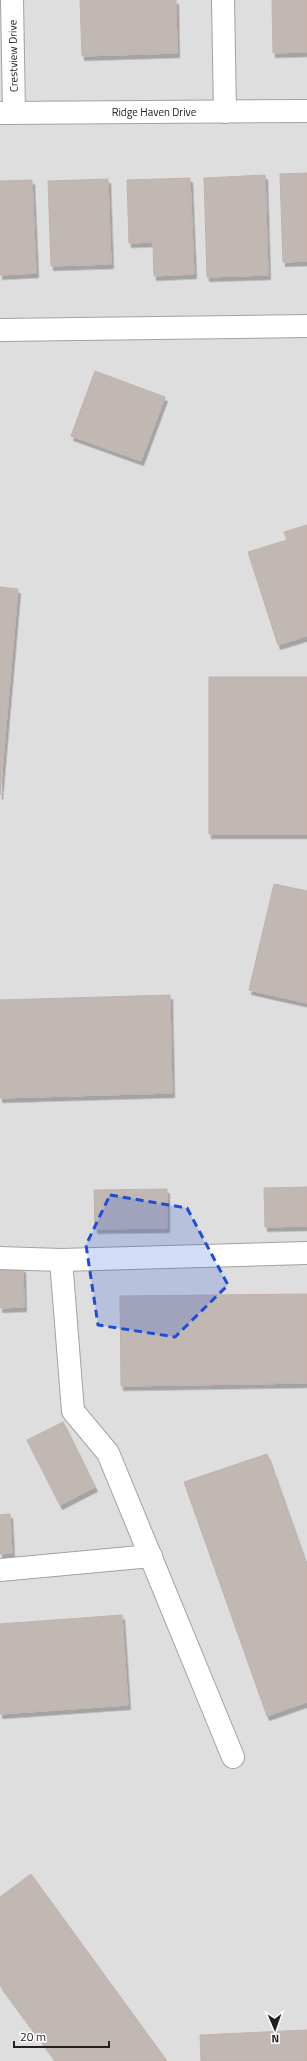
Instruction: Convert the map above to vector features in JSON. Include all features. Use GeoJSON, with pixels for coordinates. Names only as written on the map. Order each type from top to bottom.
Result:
{"type":"FeatureCollection","features":[{"type":"Feature","properties":{"kind":"street","name":"Crestview Drive"},"geometry":{"type":"LineString","coordinates":[[7,113],[12,0]]}},
{"type":"Feature","properties":{"kind":"street"},"geometry":{"type":"LineString","coordinates":[[223,0],[225,112]]}},
{"type":"Feature","properties":{"kind":"street","name":"Ridge Haven Drive"},"geometry":{"type":"LineString","coordinates":[[7,113],[307,111]]}},
{"type":"Feature","properties":{"kind":"street"},"geometry":{"type":"LineString","coordinates":[[0,330],[307,326]]}},
{"type":"Feature","properties":{"kind":"street"},"geometry":{"type":"LineString","coordinates":[[0,1258],[61,1260],[307,1253]]}},
{"type":"Feature","properties":{"kind":"street"},"geometry":{"type":"LineString","coordinates":[[61,1260],[73,1411],[108,1453],[232,1757]]}},
{"type":"Feature","properties":{"kind":"street"},"geometry":{"type":"LineString","coordinates":[[0,1570],[150,1556]]}},
{"type":"Feature","properties":{"kind":"highlighted area"},"geometry":{"type":"Polygon","coordinates":[[[110,1195],[187,1208],[228,1285],[175,1337],[98,1325],[86,1245],[110,1195]]]}},
{"type":"Feature","properties":{"kind":"shaded area"},"geometry":{"type":"Polygon","coordinates":[[[0,0],[307,0],[307,2061],[0,2061],[0,0]]]}},
{"type":"Feature","properties":{"kind":"building"},"geometry":{"type":"Polygon","coordinates":[[[80,0],[176,0],[177,53],[82,56],[80,0]]]}},
{"type":"Feature","properties":{"kind":"building"},"geometry":{"type":"Polygon","coordinates":[[[272,0],[307,0],[307,52],[273,53],[272,0]]]}},
{"type":"Feature","properties":{"kind":"building"},"geometry":{"type":"Polygon","coordinates":[[[307,173],[307,261],[283,262],[280,174],[307,173]]]}},
{"type":"Feature","properties":{"kind":"building"},"geometry":{"type":"Polygon","coordinates":[[[265,175],[268,275],[207,277],[204,178],[265,175]]]}},
{"type":"Feature","properties":{"kind":"building"},"geometry":{"type":"Polygon","coordinates":[[[190,178],[194,274],[154,276],[153,242],[129,243],[127,180],[190,178]]]}},
{"type":"Feature","properties":{"kind":"building"},"geometry":{"type":"Polygon","coordinates":[[[108,179],[111,264],[51,266],[48,181],[108,179]]]}},
{"type":"Feature","properties":{"kind":"building"},"geometry":{"type":"Polygon","coordinates":[[[32,180],[36,273],[0,275],[0,181],[32,180]]]}},
{"type":"Feature","properties":{"kind":"building"},"geometry":{"type":"Polygon","coordinates":[[[95,371],[165,397],[141,461],[71,436],[95,371]]]}},
{"type":"Feature","properties":{"kind":"building"},"geometry":{"type":"Polygon","coordinates":[[[307,525],[307,636],[278,645],[248,552],[287,540],[284,532],[307,525]]]}},
{"type":"Feature","properties":{"kind":"building"},"geometry":{"type":"Polygon","coordinates":[[[0,587],[18,589],[0,795],[0,587]]]}},
{"type":"Feature","properties":{"kind":"building"},"geometry":{"type":"Polygon","coordinates":[[[209,677],[307,677],[307,834],[209,834],[209,677]]]}},
{"type":"Feature","properties":{"kind":"building"},"geometry":{"type":"Polygon","coordinates":[[[274,884],[307,891],[307,1003],[249,990],[274,884]]]}},
{"type":"Feature","properties":{"kind":"building"},"geometry":{"type":"Polygon","coordinates":[[[170,995],[172,1093],[0,1098],[0,1000],[170,995]]]}},
{"type":"Feature","properties":{"kind":"building"},"geometry":{"type":"Polygon","coordinates":[[[307,1187],[307,1226],[265,1227],[264,1188],[307,1187]]]}},
{"type":"Feature","properties":{"kind":"building"},"geometry":{"type":"Polygon","coordinates":[[[167,1189],[167,1228],[95,1229],[94,1190],[167,1189]]]}},
{"type":"Feature","properties":{"kind":"building"},"geometry":{"type":"Polygon","coordinates":[[[23,1268],[24,1307],[0,1308],[0,1269],[23,1268]]]}},
{"type":"Feature","properties":{"kind":"building"},"geometry":{"type":"Polygon","coordinates":[[[307,1294],[307,1383],[121,1386],[120,1296],[307,1294]]]}},
{"type":"Feature","properties":{"kind":"building"},"geometry":{"type":"Polygon","coordinates":[[[63,1422],[95,1487],[60,1505],[27,1440],[63,1422]]]}},
{"type":"Feature","properties":{"kind":"building"},"geometry":{"type":"Polygon","coordinates":[[[267,1454],[307,1567],[307,1702],[267,1716],[184,1482],[267,1454]]]}},
{"type":"Feature","properties":{"kind":"building"},"geometry":{"type":"Polygon","coordinates":[[[10,1514],[12,1553],[0,1554],[0,1515],[10,1514]]]}},
{"type":"Feature","properties":{"kind":"building"},"geometry":{"type":"Polygon","coordinates":[[[122,1615],[128,1705],[0,1714],[0,1624],[122,1615]]]}},
{"type":"Feature","properties":{"kind":"building"},"geometry":{"type":"Polygon","coordinates":[[[31,1874],[167,2061],[56,2061],[0,1985],[0,1897],[31,1874]]]}},
{"type":"Feature","properties":{"kind":"building"},"geometry":{"type":"Polygon","coordinates":[[[307,2030],[307,2061],[201,2061],[200,2035],[307,2030]]]}}]}
